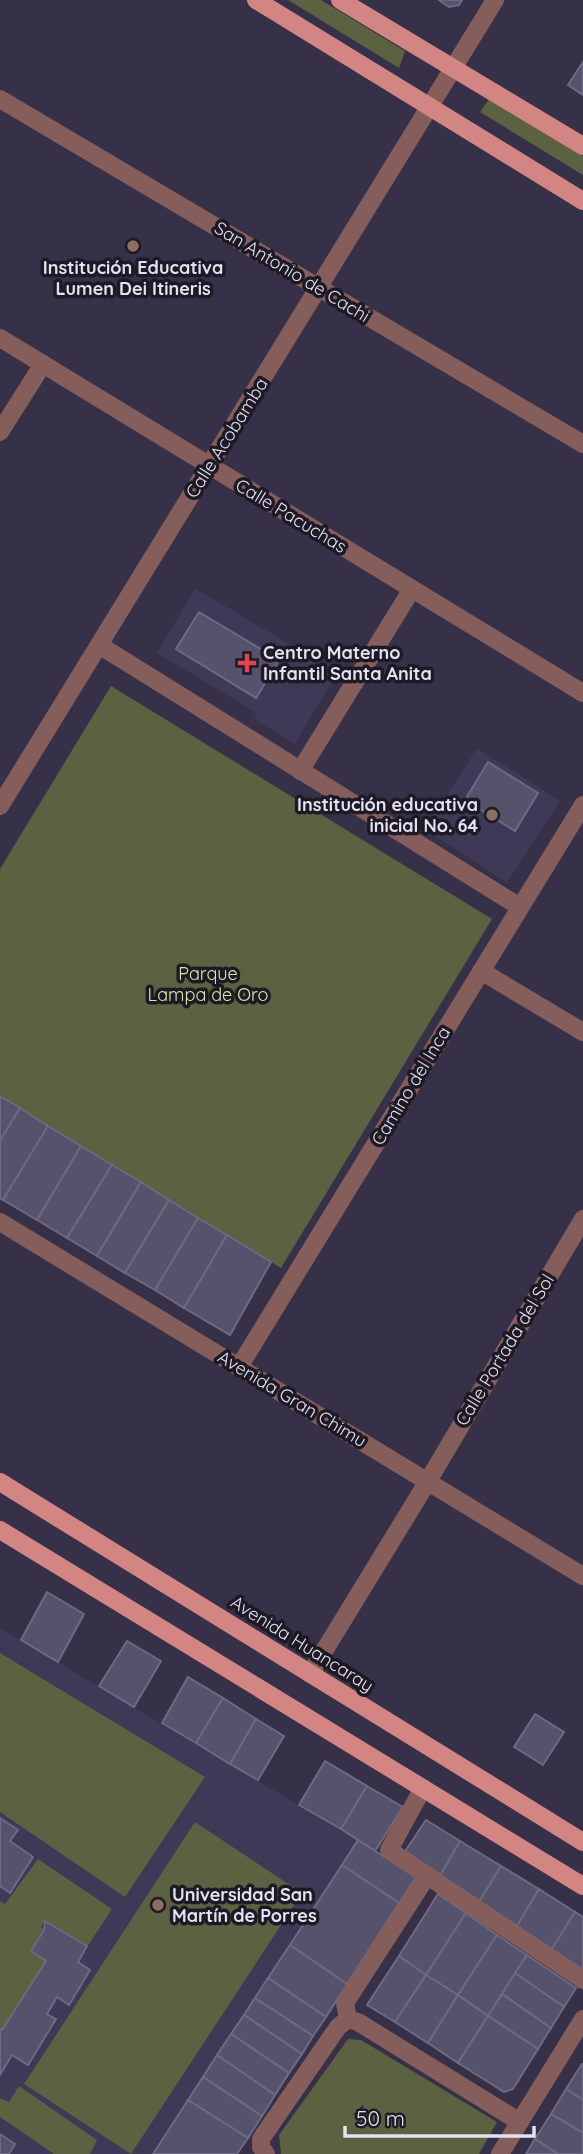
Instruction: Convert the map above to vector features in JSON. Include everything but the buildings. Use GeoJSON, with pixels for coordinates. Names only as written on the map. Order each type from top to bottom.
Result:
{"type":"FeatureCollection","features":[{"type":"Feature","properties":{"kind":"main road"},"geometry":{"type":"LineString","coordinates":[[256,0],[583,201]]}},
{"type":"Feature","properties":{"kind":"main road"},"geometry":{"type":"LineString","coordinates":[[340,0],[583,146]]}},
{"type":"Feature","properties":{"kind":"main road","name":"Avenida Huancaray"},"geometry":{"type":"LineString","coordinates":[[0,1482],[583,1842]]}},
{"type":"Feature","properties":{"kind":"main road"},"geometry":{"type":"LineString","coordinates":[[0,1530],[583,1886]]}},
{"type":"Feature","properties":{"kind":"street","name":"Calle Acobamba"},"geometry":{"type":"LineString","coordinates":[[0,806],[495,0]]}},
{"type":"Feature","properties":{"kind":"street","name":"San Antonio de Cachi"},"geometry":{"type":"LineString","coordinates":[[0,99],[583,444]]}},
{"type":"Feature","properties":{"kind":"street","name":"Calle Pacuchas"},"geometry":{"type":"LineString","coordinates":[[0,338],[583,693]]}},
{"type":"Feature","properties":{"kind":"street"},"geometry":{"type":"LineString","coordinates":[[0,432],[43,364]]}},
{"type":"Feature","properties":{"kind":"street"},"geometry":{"type":"LineString","coordinates":[[300,771],[412,589]]}},
{"type":"Feature","properties":{"kind":"street"},"geometry":{"type":"LineString","coordinates":[[99,645],[520,907]]}},
{"type":"Feature","properties":{"kind":"street","name":"Camino del Inca"},"geometry":{"type":"LineString","coordinates":[[239,1367],[583,805]]}},
{"type":"Feature","properties":{"kind":"street"},"geometry":{"type":"LineString","coordinates":[[481,971],[583,1032]]}},
{"type":"Feature","properties":{"kind":"street","name":"Calle Portada del Sol"},"geometry":{"type":"LineString","coordinates":[[310,1674],[583,1219]]}},
{"type":"Feature","properties":{"kind":"street","name":"Avenida Gran Chimu"},"geometry":{"type":"LineString","coordinates":[[0,1222],[583,1576]]}},
{"type":"Feature","properties":{"kind":"street"},"geometry":{"type":"LineString","coordinates":[[423,1788],[389,1850],[583,1980]]}},
{"type":"Feature","properties":{"kind":"street"},"geometry":{"type":"LineString","coordinates":[[348,2020],[345,2003],[427,1876]]}},
{"type":"Feature","properties":{"kind":"street"},"geometry":{"type":"LineString","coordinates":[[500,2154],[583,2019]]}},
{"type":"Feature","properties":{"kind":"street"},"geometry":{"type":"LineString","coordinates":[[266,2154],[261,2147],[261,2139],[338,2027],[348,2020],[358,2022],[520,2122]]}},
{"type":"Feature","properties":{"kind":"shaded area","name":"Centro Materno Infantil Santa Anita"},"geometry":{"type":"Polygon","coordinates":[[[195,588],[337,673],[295,744],[254,719],[257,713],[157,653],[195,588]]]}},
{"type":"Feature","properties":{"kind":"shaded area","name":"Institución educativa inicial No. 64"},"geometry":{"type":"Polygon","coordinates":[[[477,748],[560,801],[507,883],[425,829],[477,748]]]}},
{"type":"Feature","properties":{"kind":"shaded area","name":"Universidad San Martín de Porres"},"geometry":{"type":"Polygon","coordinates":[[[0,1628],[358,1840],[153,2154],[0,2154],[0,1628]]]}},
{"type":"Feature","properties":{"kind":"green space"},"geometry":{"type":"Polygon","coordinates":[[[288,0],[321,0],[405,51],[399,68],[288,0]]]}},
{"type":"Feature","properties":{"kind":"green space"},"geometry":{"type":"Polygon","coordinates":[[[489,99],[583,156],[583,175],[480,112],[489,99]]]}},
{"type":"Feature","properties":{"kind":"green space","name":"Parque Lampa de Oro"},"geometry":{"type":"Polygon","coordinates":[[[111,686],[492,919],[281,1268],[0,1096],[0,869],[111,686]]]}},
{"type":"Feature","properties":{"kind":"green space"},"geometry":{"type":"Polygon","coordinates":[[[0,1653],[205,1777],[125,1897],[0,1812],[0,1653]]]}},
{"type":"Feature","properties":{"kind":"green space"},"geometry":{"type":"Polygon","coordinates":[[[195,1822],[302,1893],[131,2154],[24,2084],[195,1822]]]}},
{"type":"Feature","properties":{"kind":"green space"},"geometry":{"type":"Polygon","coordinates":[[[38,1859],[112,1909],[87,1947],[45,1920],[41,1927],[44,1930],[46,1961],[2,2030],[0,1901],[5,1904],[38,1859]]]}},
{"type":"Feature","properties":{"kind":"green space"},"geometry":{"type":"Polygon","coordinates":[[[348,2039],[361,2040],[497,2122],[479,2154],[281,2154],[279,2135],[348,2039]]]}},
{"type":"Feature","properties":{"kind":"green space"},"geometry":{"type":"Polygon","coordinates":[[[19,2086],[97,2140],[90,2154],[54,2154],[0,2117],[0,2098],[9,2102],[19,2086]]]}},
{"type":"Feature","properties":{"kind":"place","name":"Institución Educativa Lumen Dei Itineris"},"geometry":{"type":"Point","coordinates":[133,246]}},
{"type":"Feature","properties":{"kind":"place","name":"Centro Materno Infantil Santa Anita"},"geometry":{"type":"Point","coordinates":[247,663]}},
{"type":"Feature","properties":{"kind":"place","name":"Institución educativa inicial No. 64"},"geometry":{"type":"Point","coordinates":[492,815]}},
{"type":"Feature","properties":{"kind":"place","name":"Universidad San Martín de Porres"},"geometry":{"type":"Point","coordinates":[158,1905]}}]}
